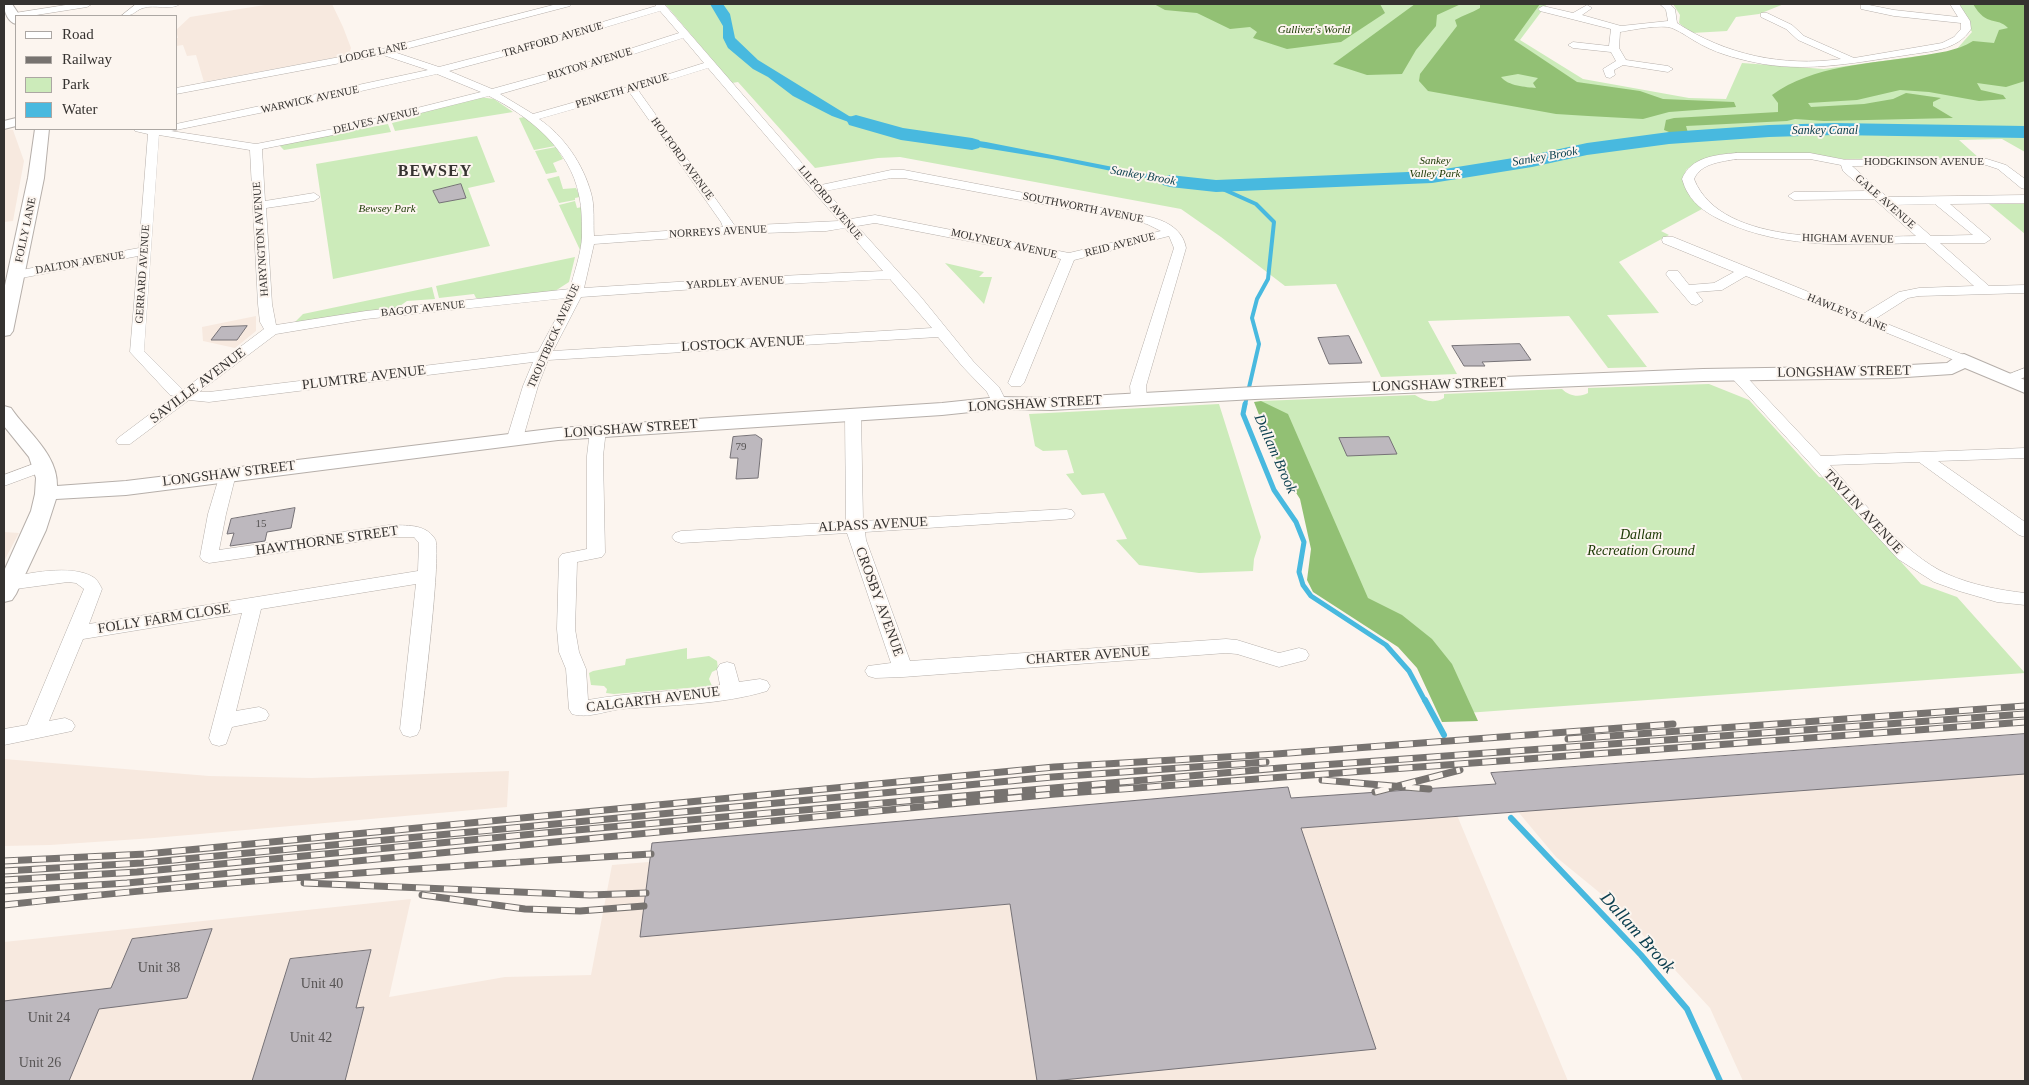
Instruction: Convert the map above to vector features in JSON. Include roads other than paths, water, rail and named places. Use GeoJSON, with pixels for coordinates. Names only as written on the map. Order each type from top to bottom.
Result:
{"type":"FeatureCollection","features":[{"type":"Feature","properties":{"kind":"street"},"geometry":{"type":"LineString","coordinates":[[6,4],[15,18]]}},
{"type":"Feature","properties":{"kind":"street"},"geometry":{"type":"LineString","coordinates":[[30,15],[87,4]]}},
{"type":"Feature","properties":{"kind":"street"},"geometry":{"type":"LineString","coordinates":[[127,15],[142,4],[175,4]]}},
{"type":"Feature","properties":{"kind":"street","name":"LODGE LANE"},"geometry":{"type":"LineString","coordinates":[[178,91],[383,52],[567,4]]}},
{"type":"Feature","properties":{"kind":"street"},"geometry":{"type":"LineString","coordinates":[[1664,4],[1670,9],[1673,24]]}},
{"type":"Feature","properties":{"kind":"street"},"geometry":{"type":"LineString","coordinates":[[1542,11],[1574,16],[1618,28],[1673,24],[1706,44],[1751,58],[1811,64],[1851,60],[1946,44],[1957,40],[1966,29],[1965,20],[1955,4]]}},
{"type":"Feature","properties":{"kind":"street","name":"LILFORD AVENUE"},"geometry":{"type":"LineString","coordinates":[[661,6],[894,275],[968,364],[994,390],[999,403]]}},
{"type":"Feature","properties":{"kind":"street","name":"TRAFFORD AVENUE"},"geometry":{"type":"LineString","coordinates":[[443,70],[573,36],[661,6]]}},
{"type":"Feature","properties":{"kind":"street"},"geometry":{"type":"LineString","coordinates":[[1860,7],[1894,13],[1965,20]]}},
{"type":"Feature","properties":{"kind":"street"},"geometry":{"type":"LineString","coordinates":[[1574,16],[1587,8]]}},
{"type":"Feature","properties":{"kind":"street"},"geometry":{"type":"LineString","coordinates":[[1764,15],[1789,27],[1801,38],[1851,60]]}},
{"type":"Feature","properties":{"kind":"street"},"geometry":{"type":"LineString","coordinates":[[1775,20],[1786,18]]}},
{"type":"Feature","properties":{"kind":"street"},"geometry":{"type":"LineString","coordinates":[[1618,28],[1614,33],[1614,49],[1622,62]]}},
{"type":"Feature","properties":{"kind":"street","name":"RIXTON AVENUE"},"geometry":{"type":"LineString","coordinates":[[494,92],[590,65],[686,34]]}},
{"type":"Feature","properties":{"kind":"street"},"geometry":{"type":"LineString","coordinates":[[1573,46],[1614,49]]}},
{"type":"Feature","properties":{"kind":"street","name":"TROUTBECK AVENUE"},"geometry":{"type":"LineString","coordinates":[[383,52],[443,70],[494,92],[533,117],[569,156],[577,170],[584,190],[589,212],[589,240],[585,262],[575,293],[543,356],[515,438]]}},
{"type":"Feature","properties":{"kind":"street"},"geometry":{"type":"LineString","coordinates":[[1610,75],[1608,69],[1622,62],[1668,69]]}},
{"type":"Feature","properties":{"kind":"street","name":"PENKETH AVENUE"},"geometry":{"type":"LineString","coordinates":[[533,117],[632,89],[710,64]]}},
{"type":"Feature","properties":{"kind":"street","name":"WARWICK AVENUE"},"geometry":{"type":"LineString","coordinates":[[178,127],[269,110],[443,70]]}},
{"type":"Feature","properties":{"kind":"street","name":"HOLFORD AVENUE"},"geometry":{"type":"LineString","coordinates":[[632,89],[731,230]]}},
{"type":"Feature","properties":{"kind":"street","name":"DELVES AVENUE"},"geometry":{"type":"LineString","coordinates":[[256,148],[333,132],[494,92]]}},
{"type":"Feature","properties":{"kind":"street","name":"FOLLY LANE"},"geometry":{"type":"LineString","coordinates":[[4,331],[12,281],[36,178],[42,130]]}},
{"type":"Feature","properties":{"kind":"street"},"geometry":{"type":"LineString","coordinates":[[160,130],[256,148]]}},
{"type":"Feature","properties":{"kind":"street","name":"GERRARD AVENUE"},"geometry":{"type":"LineString","coordinates":[[160,130],[144,251],[137,352],[171,389],[185,396]]}},
{"type":"Feature","properties":{"kind":"street","name":"HARYNGTON AVENUE"},"geometry":{"type":"LineString","coordinates":[[256,148],[258,206],[267,322],[272,330]]}},
{"type":"Feature","properties":{"kind":"street","name":"HIGHAM AVENUE"},"geometry":{"type":"LineString","coordinates":[[1846,163],[1810,156],[1736,156],[1714,159],[1699,165],[1690,174],[1688,179],[1693,194],[1713,211],[1730,220],[1772,234],[1820,241],[1928,240]]}},
{"type":"Feature","properties":{"kind":"street","name":"HODGKINSON AVENUE"},"geometry":{"type":"LineString","coordinates":[[1846,163],[1987,162],[2002,167],[2025,185]]}},
{"type":"Feature","properties":{"kind":"street","name":"GALE AVENUE"},"geometry":{"type":"LineString","coordinates":[[1846,163],[1847,169],[1986,290]]}},
{"type":"Feature","properties":{"kind":"street","name":"SOUTHWORTH AVENUE"},"geometry":{"type":"LineString","coordinates":[[818,189],[891,174],[904,174],[1150,221],[1171,232]]}},
{"type":"Feature","properties":{"kind":"street"},"geometry":{"type":"LineString","coordinates":[[1794,196],[1938,200],[2025,199]]}},
{"type":"Feature","properties":{"kind":"street"},"geometry":{"type":"LineString","coordinates":[[258,206],[314,197]]}},
{"type":"Feature","properties":{"kind":"street","name":"GALE AVENUE"},"geometry":{"type":"LineString","coordinates":[[1928,240],[1985,239],[1938,200]]}},
{"type":"Feature","properties":{"kind":"street","name":"MOLYNEUX AVENUE"},"geometry":{"type":"LineString","coordinates":[[847,223],[867,219],[883,219],[1069,257],[1018,377],[1003,369]]}},
{"type":"Feature","properties":{"kind":"street","name":"NORREYS AVENUE"},"geometry":{"type":"LineString","coordinates":[[589,240],[731,230],[826,227],[847,223]]}},
{"type":"Feature","properties":{"kind":"street"},"geometry":{"type":"LineString","coordinates":[[1139,399],[1138,386],[1180,248],[1179,241],[1171,232]]}},
{"type":"Feature","properties":{"kind":"street","name":"REID AVENUE"},"geometry":{"type":"LineString","coordinates":[[1069,257],[1171,232]]}},
{"type":"Feature","properties":{"kind":"street","name":"HAWLEYS LANE"},"geometry":{"type":"LineString","coordinates":[[1668,240],[1964,360],[2020,379]]}},
{"type":"Feature","properties":{"kind":"street","name":"DALTON AVENUE"},"geometry":{"type":"LineString","coordinates":[[12,281],[144,251]]}},
{"type":"Feature","properties":{"kind":"street"},"geometry":{"type":"LineString","coordinates":[[1686,288],[1717,287],[1744,271]]}},
{"type":"Feature","properties":{"kind":"street"},"geometry":{"type":"LineString","coordinates":[[1673,274],[1696,301]]}},
{"type":"Feature","properties":{"kind":"street","name":"YARDLEY AVENUE"},"geometry":{"type":"LineString","coordinates":[[575,293],[739,282],[894,275]]}},
{"type":"Feature","properties":{"kind":"street"},"geometry":{"type":"LineString","coordinates":[[1864,320],[1873,313],[1911,294],[1927,291],[2025,289]]}},
{"type":"Feature","properties":{"kind":"street","name":"BAGOT AVENUE"},"geometry":{"type":"LineString","coordinates":[[272,330],[366,316],[575,293]]}},
{"type":"Feature","properties":{"kind":"street","name":"SAVILLE AVENUE"},"geometry":{"type":"LineString","coordinates":[[124,441],[272,330]]}},
{"type":"Feature","properties":{"kind":"street","name":"LOSTOCK AVENUE"},"geometry":{"type":"LineString","coordinates":[[543,356],[942,332]]}},
{"type":"Feature","properties":{"kind":"street","name":"PLUMTRE AVENUE"},"geometry":{"type":"LineString","coordinates":[[185,396],[208,397],[543,356]]}},
{"type":"Feature","properties":{"kind":"street","name":"LONGSHAW STREET"},"geometry":{"type":"LineString","coordinates":[[47,493],[126,488],[515,438],[598,430],[999,403],[1050,404],[1230,394],[1736,374],[1932,370],[1952,368],[1964,360]]}},
{"type":"Feature","properties":{"kind":"street","name":"TAVLIN AVENUE"},"geometry":{"type":"LineString","coordinates":[[1736,374],[1904,555],[1940,578],[1997,596],[2025,599]]}},
{"type":"Feature","properties":{"kind":"street"},"geometry":{"type":"LineString","coordinates":[[4,412],[44,465],[47,474],[47,493],[42,514],[6,589]]}},
{"type":"Feature","properties":{"kind":"street","name":"CROSBY AVENUE"},"geometry":{"type":"LineString","coordinates":[[853,414],[854,526],[857,540],[903,670]]}},
{"type":"Feature","properties":{"kind":"street","name":"CALGARTH AVENUE"},"geometry":{"type":"LineString","coordinates":[[598,430],[594,456],[596,553],[568,558],[566,629],[569,652],[576,669],[579,709],[626,701],[694,697],[760,686]]}},
{"type":"Feature","properties":{"kind":"street","name":"TAVLIN AVENUE"},"geometry":{"type":"LineString","coordinates":[[1815,460],[2025,454]]}},
{"type":"Feature","properties":{"kind":"street"},"geometry":{"type":"LineString","coordinates":[[1923,457],[1959,486],[2025,531]]}},
{"type":"Feature","properties":{"kind":"street"},"geometry":{"type":"LineString","coordinates":[[4,481],[44,465]]}},
{"type":"Feature","properties":{"kind":"street","name":"HAWTHORNE STREET"},"geometry":{"type":"LineString","coordinates":[[228,474],[217,514],[209,557],[390,531],[418,532],[428,541],[427,576],[410,729]]}},
{"type":"Feature","properties":{"kind":"street","name":"ALPASS AVENUE"},"geometry":{"type":"LineString","coordinates":[[681,537],[1066,514]]}},
{"type":"Feature","properties":{"kind":"street","name":"FOLLY FARM CLOSE"},"geometry":{"type":"LineString","coordinates":[[6,589],[62,576],[80,577],[87,580],[93,589],[35,731]]}},
{"type":"Feature","properties":{"kind":"street","name":"FOLLY FARM CLOSE"},"geometry":{"type":"LineString","coordinates":[[76,634],[427,576]]}},
{"type":"Feature","properties":{"kind":"street","name":"FOLLY FARM CLOSE"},"geometry":{"type":"LineString","coordinates":[[252,604],[221,730],[260,715]]}},
{"type":"Feature","properties":{"kind":"street","name":"CHARTER AVENUE"},"geometry":{"type":"LineString","coordinates":[[875,671],[1226,646],[1237,647],[1279,660],[1299,655]]}},
{"type":"Feature","properties":{"kind":"street","name":"CALGARTH AVENUE"},"geometry":{"type":"LineString","coordinates":[[728,669],[731,691]]}},
{"type":"Feature","properties":{"kind":"street"},"geometry":{"type":"LineString","coordinates":[[4,737],[65,726]]}},
{"type":"Feature","properties":{"kind":"water","name":"Sankey Brook"},"geometry":{"type":"Polygon","coordinates":[[[710,4],[723,4],[730,14],[735,38],[758,60],[849,116],[894,129],[986,142],[1174,179],[1213,181],[1210,188],[1191,187],[1052,159],[868,129],[832,116],[793,96],[768,77],[753,69],[728,48],[723,38],[723,26],[710,4]]]}},
{"type":"Feature","properties":{"kind":"waterway","name":"Sankey Brook"},"geometry":{"type":"LineString","coordinates":[[856,121],[901,134],[972,144]]}},
{"type":"Feature","properties":{"kind":"waterway","name":"Sankey Brook"},"geometry":{"type":"LineString","coordinates":[[1170,181],[1216,186],[1432,177],[1532,161],[1587,149],[1669,138],[1769,131],[1834,129],[2025,132]]}},
{"type":"Feature","properties":{"kind":"waterway","name":"Dallam Brook"},"geometry":{"type":"LineString","coordinates":[[1216,186],[1256,204],[1274,222],[1268,279],[1257,299],[1252,318],[1259,344],[1245,405]]}},
{"type":"Feature","properties":{"kind":"waterway","name":"Dallam Brook"},"geometry":{"type":"LineString","coordinates":[[1245,404],[1243,414],[1274,490],[1296,522],[1304,542],[1299,572],[1303,585],[1311,596],[1386,645],[1409,671],[1425,701]]}},
{"type":"Feature","properties":{"kind":"waterway","name":"Dallam Brook"},"geometry":{"type":"LineString","coordinates":[[1425,700],[1444,735]]}},
{"type":"Feature","properties":{"kind":"waterway","name":"Dallam Brook"},"geometry":{"type":"LineString","coordinates":[[1511,818],[1641,955],[1687,1009],[1720,1081]]}},
{"type":"Feature","properties":{"kind":"railway"},"geometry":{"type":"LineString","coordinates":[[1568,739],[2025,706]]}},
{"type":"Feature","properties":{"kind":"railway"},"geometry":{"type":"LineString","coordinates":[[4,880],[137,872],[565,831],[1280,768],[2025,714]]}},
{"type":"Feature","properties":{"kind":"railway"},"geometry":{"type":"LineString","coordinates":[[4,891],[127,883],[1055,794],[2025,722]]}},
{"type":"Feature","properties":{"kind":"railway"},"geometry":{"type":"LineString","coordinates":[[4,861],[146,854],[1054,767],[1276,754],[1673,724]]}},
{"type":"Feature","properties":{"kind":"railway"},"geometry":{"type":"LineString","coordinates":[[4,871],[142,863],[1052,777],[1266,762]]}},
{"type":"Feature","properties":{"kind":"railway"},"geometry":{"type":"LineString","coordinates":[[1397,786],[1460,770]]}},
{"type":"Feature","properties":{"kind":"railway"},"geometry":{"type":"LineString","coordinates":[[1322,780],[1397,786]]}},
{"type":"Feature","properties":{"kind":"railway"},"geometry":{"type":"LineString","coordinates":[[1375,792],[1397,786]]}},
{"type":"Feature","properties":{"kind":"railway"},"geometry":{"type":"LineString","coordinates":[[1397,786],[1429,789]]}},
{"type":"Feature","properties":{"kind":"railway"},"geometry":{"type":"LineString","coordinates":[[4,905],[246,882],[651,854]]}},
{"type":"Feature","properties":{"kind":"railway"},"geometry":{"type":"LineString","coordinates":[[304,883],[590,895],[646,893]]}},
{"type":"Feature","properties":{"kind":"railway"},"geometry":{"type":"LineString","coordinates":[[422,895],[525,909],[580,911],[644,906]]}},
{"type":"Feature","properties":{"kind":"district","name":"BEWSEY"},"geometry":{"type":"Point","coordinates":[435,172]}},
{"type":"Feature","properties":{"kind":"park label","name":"Gulliver's World"},"geometry":{"type":"Point","coordinates":[1314,30]}},
{"type":"Feature","properties":{"kind":"park label","name":"Sankey Valley Park"},"geometry":{"type":"Point","coordinates":[1435,167]}},
{"type":"Feature","properties":{"kind":"park label","name":"Bewsey Park"},"geometry":{"type":"Point","coordinates":[387,209]}},
{"type":"Feature","properties":{"kind":"park label","name":"Dallam Recreation Ground"},"geometry":{"type":"Point","coordinates":[1641,544]}},
{"type":"Feature","properties":{"kind":"water label","name":"Sankey Canal"},"geometry":{"type":"Point","coordinates":[1825,131]}}]}
